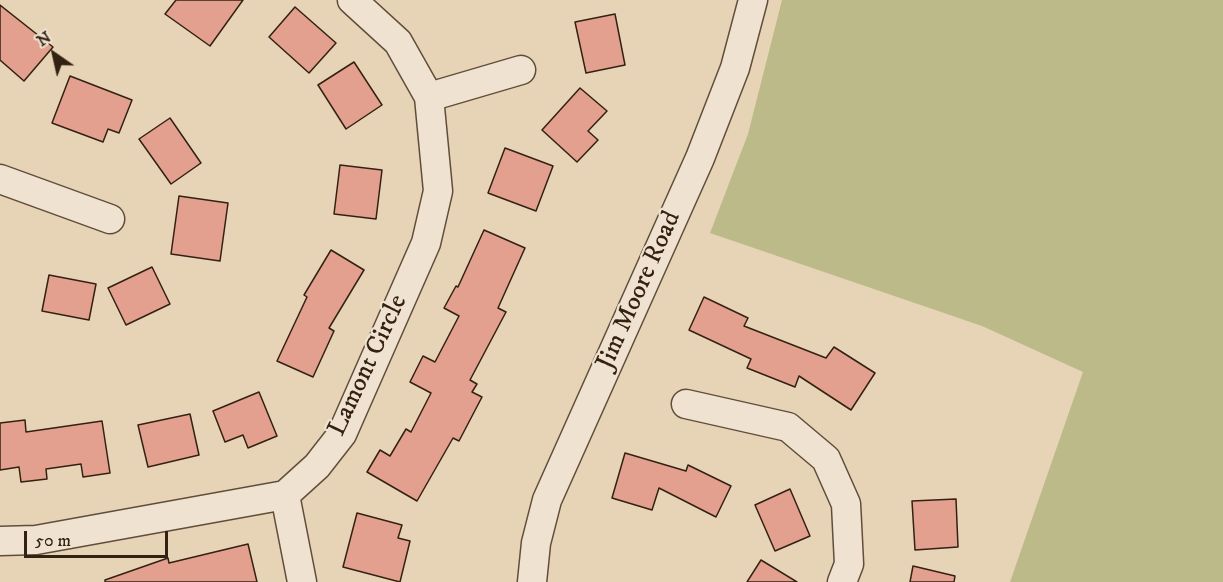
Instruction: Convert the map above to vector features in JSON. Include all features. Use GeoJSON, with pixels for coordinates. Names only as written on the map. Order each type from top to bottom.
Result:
{"type":"FeatureCollection","features":[{"type":"Feature","properties":{"kind":"street","name":"Lamont Circle"},"geometry":{"type":"LineString","coordinates":[[285,495],[316,466],[342,434],[426,243],[438,191],[429,97],[398,42],[352,0]]}},
{"type":"Feature","properties":{"kind":"street","name":"Jim Moore Road"},"geometry":{"type":"LineString","coordinates":[[532,582],[536,543],[547,500],[700,158],[735,68],[753,0]]}},
{"type":"Feature","properties":{"kind":"street"},"geometry":{"type":"LineString","coordinates":[[429,97],[521,70]]}},
{"type":"Feature","properties":{"kind":"street"},"geometry":{"type":"LineString","coordinates":[[0,179],[110,219]]}},
{"type":"Feature","properties":{"kind":"street"},"geometry":{"type":"LineString","coordinates":[[686,404],[788,427],[826,459],[846,504],[849,564],[842,582]]}},
{"type":"Feature","properties":{"kind":"street"},"geometry":{"type":"LineString","coordinates":[[0,541],[36,540],[285,495],[302,582]]}},
{"type":"Feature","properties":{"kind":"shaded area"},"geometry":{"type":"Polygon","coordinates":[[[782,0],[1223,0],[1223,582],[1010,582],[1083,372],[982,326],[710,233],[748,134],[782,0]]]}},
{"type":"Feature","properties":{"kind":"building"},"geometry":{"type":"Polygon","coordinates":[[[176,0],[243,0],[210,46],[165,14],[176,0]]]}},
{"type":"Feature","properties":{"kind":"building"},"geometry":{"type":"Polygon","coordinates":[[[0,5],[53,47],[24,81],[0,60],[0,5]]]}},
{"type":"Feature","properties":{"kind":"building"},"geometry":{"type":"Polygon","coordinates":[[[295,7],[336,43],[309,73],[269,37],[295,7]]]}},
{"type":"Feature","properties":{"kind":"building"},"geometry":{"type":"Polygon","coordinates":[[[615,14],[625,65],[586,73],[575,22],[615,14]]]}},
{"type":"Feature","properties":{"kind":"building"},"geometry":{"type":"Polygon","coordinates":[[[354,62],[382,105],[346,129],[318,85],[354,62]]]}},
{"type":"Feature","properties":{"kind":"building"},"geometry":{"type":"Polygon","coordinates":[[[70,76],[132,100],[119,133],[108,129],[103,142],[52,123],[70,76]]]}},
{"type":"Feature","properties":{"kind":"building"},"geometry":{"type":"Polygon","coordinates":[[[580,88],[607,111],[588,131],[598,140],[577,162],[542,130],[580,88]]]}},
{"type":"Feature","properties":{"kind":"building"},"geometry":{"type":"Polygon","coordinates":[[[170,118],[201,163],[171,184],[139,139],[170,118]]]}},
{"type":"Feature","properties":{"kind":"building"},"geometry":{"type":"Polygon","coordinates":[[[505,148],[553,166],[536,211],[488,193],[505,148]]]}},
{"type":"Feature","properties":{"kind":"building"},"geometry":{"type":"Polygon","coordinates":[[[340,165],[382,170],[376,219],[334,214],[340,165]]]}},
{"type":"Feature","properties":{"kind":"building"},"geometry":{"type":"Polygon","coordinates":[[[179,196],[228,203],[220,261],[171,254],[179,196]]]}},
{"type":"Feature","properties":{"kind":"building"},"geometry":{"type":"Polygon","coordinates":[[[484,230],[525,248],[498,308],[506,312],[470,380],[477,384],[472,392],[482,397],[459,441],[453,438],[417,501],[367,472],[380,450],[390,456],[406,429],[411,432],[431,393],[410,382],[423,356],[435,362],[459,316],[444,308],[456,286],[458,287],[484,230]]]}},
{"type":"Feature","properties":{"kind":"building"},"geometry":{"type":"Polygon","coordinates":[[[331,250],[364,270],[329,328],[334,331],[313,377],[277,361],[307,297],[304,295],[331,250]]]}},
{"type":"Feature","properties":{"kind":"building"},"geometry":{"type":"Polygon","coordinates":[[[152,267],[170,304],[126,325],[108,288],[152,267]]]}},
{"type":"Feature","properties":{"kind":"building"},"geometry":{"type":"Polygon","coordinates":[[[49,275],[96,284],[89,320],[42,311],[49,275]]]}},
{"type":"Feature","properties":{"kind":"building"},"geometry":{"type":"Polygon","coordinates":[[[704,297],[748,318],[744,326],[826,358],[834,347],[875,373],[851,410],[799,376],[795,387],[747,368],[751,359],[689,330],[704,297]]]}},
{"type":"Feature","properties":{"kind":"building"},"geometry":{"type":"Polygon","coordinates":[[[259,392],[277,436],[248,448],[243,435],[225,442],[213,411],[259,392]]]}},
{"type":"Feature","properties":{"kind":"building"},"geometry":{"type":"Polygon","coordinates":[[[190,414],[199,455],[148,467],[138,425],[190,414]]]}},
{"type":"Feature","properties":{"kind":"building"},"geometry":{"type":"Polygon","coordinates":[[[25,420],[26,432],[102,421],[110,473],[83,477],[81,464],[46,469],[47,479],[21,482],[19,467],[0,470],[0,423],[25,420]]]}},
{"type":"Feature","properties":{"kind":"building"},"geometry":{"type":"Polygon","coordinates":[[[625,453],[686,471],[688,465],[731,486],[716,517],[659,488],[652,510],[612,498],[625,453]]]}},
{"type":"Feature","properties":{"kind":"building"},"geometry":{"type":"Polygon","coordinates":[[[790,489],[810,536],[775,551],[755,505],[790,489]]]}},
{"type":"Feature","properties":{"kind":"building"},"geometry":{"type":"Polygon","coordinates":[[[956,499],[958,547],[915,550],[912,501],[956,499]]]}},
{"type":"Feature","properties":{"kind":"building"},"geometry":{"type":"Polygon","coordinates":[[[357,513],[402,525],[398,538],[410,541],[400,582],[343,567],[357,513]]]}},
{"type":"Feature","properties":{"kind":"building"},"geometry":{"type":"Polygon","coordinates":[[[248,544],[257,582],[105,582],[105,580],[168,558],[169,563],[248,544]]]}},
{"type":"Feature","properties":{"kind":"building"},"geometry":{"type":"Polygon","coordinates":[[[761,560],[797,582],[747,582],[761,560]]]}},
{"type":"Feature","properties":{"kind":"building"},"geometry":{"type":"Polygon","coordinates":[[[913,566],[955,576],[954,582],[910,582],[913,566]]]}}]}
